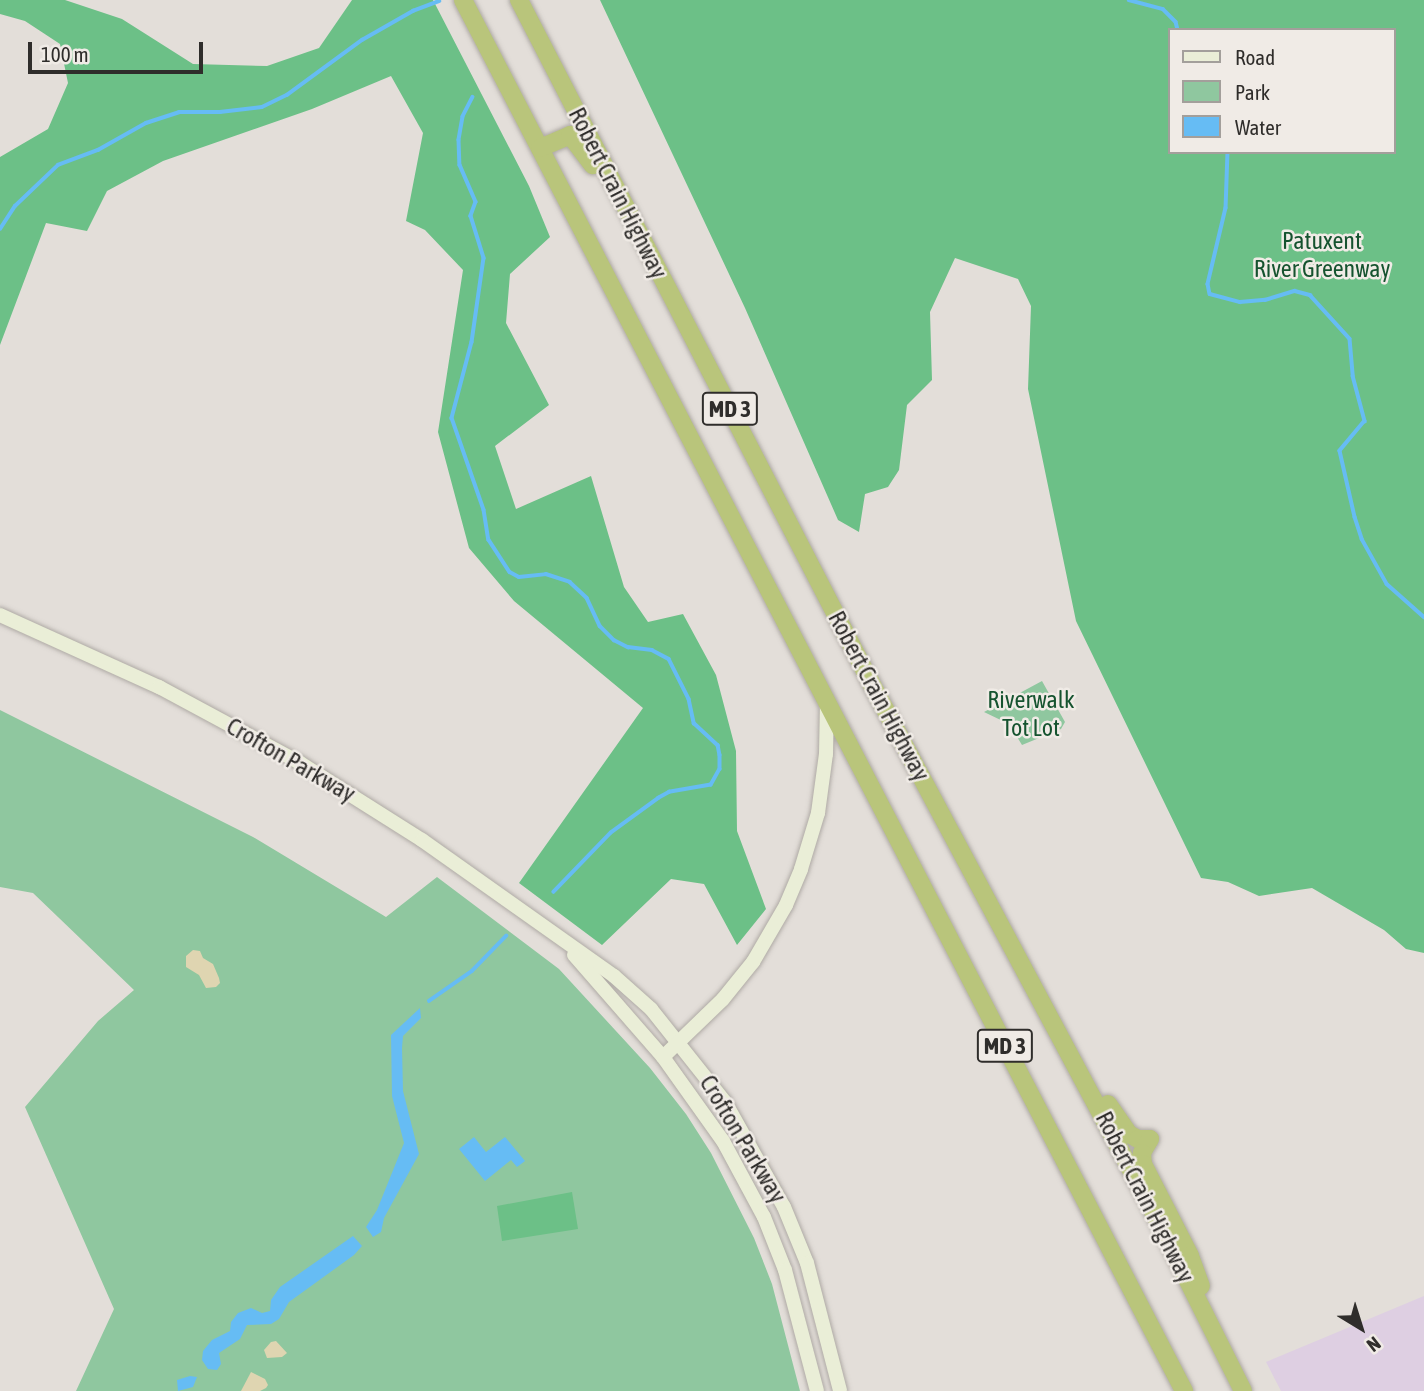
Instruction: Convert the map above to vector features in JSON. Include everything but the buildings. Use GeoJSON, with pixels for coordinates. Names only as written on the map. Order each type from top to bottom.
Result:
{"type":"FeatureCollection","features":[{"type":"Feature","properties":{"kind":"highway","name":"Robert Crain Highway"},"geometry":{"type":"LineString","coordinates":[[463,0],[1184,1391]]}},
{"type":"Feature","properties":{"kind":"highway","name":"Robert Crain Highway"},"geometry":{"type":"LineString","coordinates":[[519,0],[874,688],[1057,1029],[1243,1391]]}},
{"type":"Feature","properties":{"kind":"highway"},"geometry":{"type":"LineString","coordinates":[[540,148],[566,134],[575,138],[638,232]]}},
{"type":"Feature","properties":{"kind":"highway"},"geometry":{"type":"LineString","coordinates":[[1057,1029],[1129,1134],[1138,1139],[1150,1139],[1142,1153],[1143,1164],[1190,1256],[1233,1371]]}},
{"type":"Feature","properties":{"kind":"street","name":"Crofton Parkway"},"geometry":{"type":"LineString","coordinates":[[0,615],[159,687],[300,762],[422,840],[614,976],[651,1009],[681,1042],[743,1130],[784,1208],[807,1263],[840,1391]]}},
{"type":"Feature","properties":{"kind":"street"},"geometry":{"type":"LineString","coordinates":[[663,1057],[723,999],[745,971],[786,905],[801,869],[818,813],[825,764],[827,701]]}},
{"type":"Feature","properties":{"kind":"street","name":"Crofton Parkway"},"geometry":{"type":"LineString","coordinates":[[561,941],[663,1057],[723,1142],[764,1217],[785,1270],[817,1391]]}},
{"type":"Feature","properties":{"kind":"shaded area"},"geometry":{"type":"Polygon","coordinates":[[[1424,1296],[1424,1391],[1281,1391],[1266,1362],[1424,1296]]]}},
{"type":"Feature","properties":{"kind":"green space"},"geometry":{"type":"Polygon","coordinates":[[[0,0],[65,0],[122,19],[193,64],[267,66],[319,48],[352,0],[433,0],[529,186],[550,237],[510,274],[506,323],[549,405],[495,446],[516,509],[591,476],[624,587],[648,622],[683,614],[716,675],[736,751],[737,831],[766,909],[737,945],[704,884],[671,879],[602,945],[519,883],[643,708],[514,601],[469,548],[438,432],[463,270],[425,230],[406,221],[423,133],[391,76],[312,109],[163,161],[107,191],[87,231],[46,223],[0,345],[0,157],[48,129],[68,83],[60,44],[25,21],[0,14],[0,0]]]}},
{"type":"Feature","properties":{"kind":"green space","name":"Patuxent River Greenway"},"geometry":{"type":"Polygon","coordinates":[[[600,0],[1424,0],[1424,953],[1406,949],[1384,930],[1312,888],[1259,896],[1228,882],[1201,878],[1076,621],[1028,389],[1031,306],[1018,279],[955,258],[930,312],[932,380],[907,405],[899,470],[888,487],[865,494],[859,532],[838,520],[745,308],[600,0]]]}},
{"type":"Feature","properties":{"kind":"green space","name":"Riverwalk Tot Lot"},"geometry":{"type":"Polygon","coordinates":[[[1042,681],[1065,722],[1061,729],[1022,745],[1009,724],[984,712],[1042,681]]]}},
{"type":"Feature","properties":{"kind":"green space"},"geometry":{"type":"Polygon","coordinates":[[[0,710],[253,837],[386,917],[437,877],[559,969],[650,1068],[686,1114],[711,1153],[754,1238],[772,1284],[800,1391],[76,1391],[114,1309],[25,1107],[98,1021],[134,990],[33,893],[0,887],[0,710]]]}},
{"type":"Feature","properties":{"kind":"green space"},"geometry":{"type":"Polygon","coordinates":[[[572,1192],[578,1229],[502,1241],[497,1206],[572,1192]]]}},
{"type":"Feature","properties":{"kind":"sand"},"geometry":{"type":"Polygon","coordinates":[[[193,950],[200,951],[203,958],[213,964],[220,983],[216,987],[206,988],[199,975],[186,967],[186,956],[193,950]]]}},
{"type":"Feature","properties":{"kind":"sand"},"geometry":{"type":"Polygon","coordinates":[[[276,1341],[287,1353],[282,1357],[267,1358],[264,1350],[271,1342],[276,1341]]]}},
{"type":"Feature","properties":{"kind":"sand"},"geometry":{"type":"Polygon","coordinates":[[[251,1372],[265,1379],[268,1385],[266,1388],[260,1391],[241,1391],[251,1372]]]}},
{"type":"Feature","properties":{"kind":"water"},"geometry":{"type":"Polygon","coordinates":[[[420,1008],[421,1018],[403,1036],[402,1048],[403,1091],[419,1154],[384,1218],[381,1232],[373,1237],[366,1227],[377,1210],[404,1143],[392,1096],[391,1035],[420,1008]]]}},
{"type":"Feature","properties":{"kind":"water"},"geometry":{"type":"Polygon","coordinates":[[[474,1137],[486,1152],[505,1137],[525,1161],[517,1167],[511,1160],[485,1181],[459,1149],[474,1137]]]}},
{"type":"Feature","properties":{"kind":"water"},"geometry":{"type":"Polygon","coordinates":[[[353,1236],[362,1246],[354,1255],[289,1302],[279,1319],[271,1324],[247,1325],[240,1339],[219,1353],[221,1364],[217,1370],[208,1369],[202,1360],[203,1351],[212,1340],[230,1331],[231,1322],[238,1313],[251,1308],[262,1313],[270,1311],[271,1300],[280,1287],[353,1236]]]}},
{"type":"Feature","properties":{"kind":"water"},"geometry":{"type":"Polygon","coordinates":[[[197,1377],[193,1387],[178,1391],[177,1380],[197,1377]]]}},
{"type":"Feature","properties":{"kind":"waterway"},"geometry":{"type":"LineString","coordinates":[[1129,0],[1163,9],[1176,22],[1178,28]]}},
{"type":"Feature","properties":{"kind":"waterway"},"geometry":{"type":"LineString","coordinates":[[0,229],[15,206],[58,165],[98,150],[146,123],[179,112],[220,112],[262,107],[287,95],[362,40],[413,11],[439,1]]}},
{"type":"Feature","properties":{"kind":"waterway"},"geometry":{"type":"LineString","coordinates":[[473,97],[463,117],[459,140],[460,165],[476,202],[471,216],[484,258],[472,342],[452,418],[484,510],[489,540],[510,572],[519,577],[546,574],[570,582],[587,598],[600,626],[614,640],[628,647],[652,650],[669,659],[689,699],[694,723],[718,745],[720,755],[720,769],[711,785],[670,792],[659,798],[611,833],[554,892]]}},
{"type":"Feature","properties":{"kind":"waterway"},"geometry":{"type":"LineString","coordinates":[[1228,154],[1226,208],[1208,284],[1210,294],[1240,302],[1265,300],[1295,291],[1310,295],[1350,339],[1353,376],[1365,421],[1340,451],[1355,517],[1362,539],[1387,584],[1424,617]]}},
{"type":"Feature","properties":{"kind":"waterway"},"geometry":{"type":"LineString","coordinates":[[429,1001],[472,971],[506,936]]}}]}
